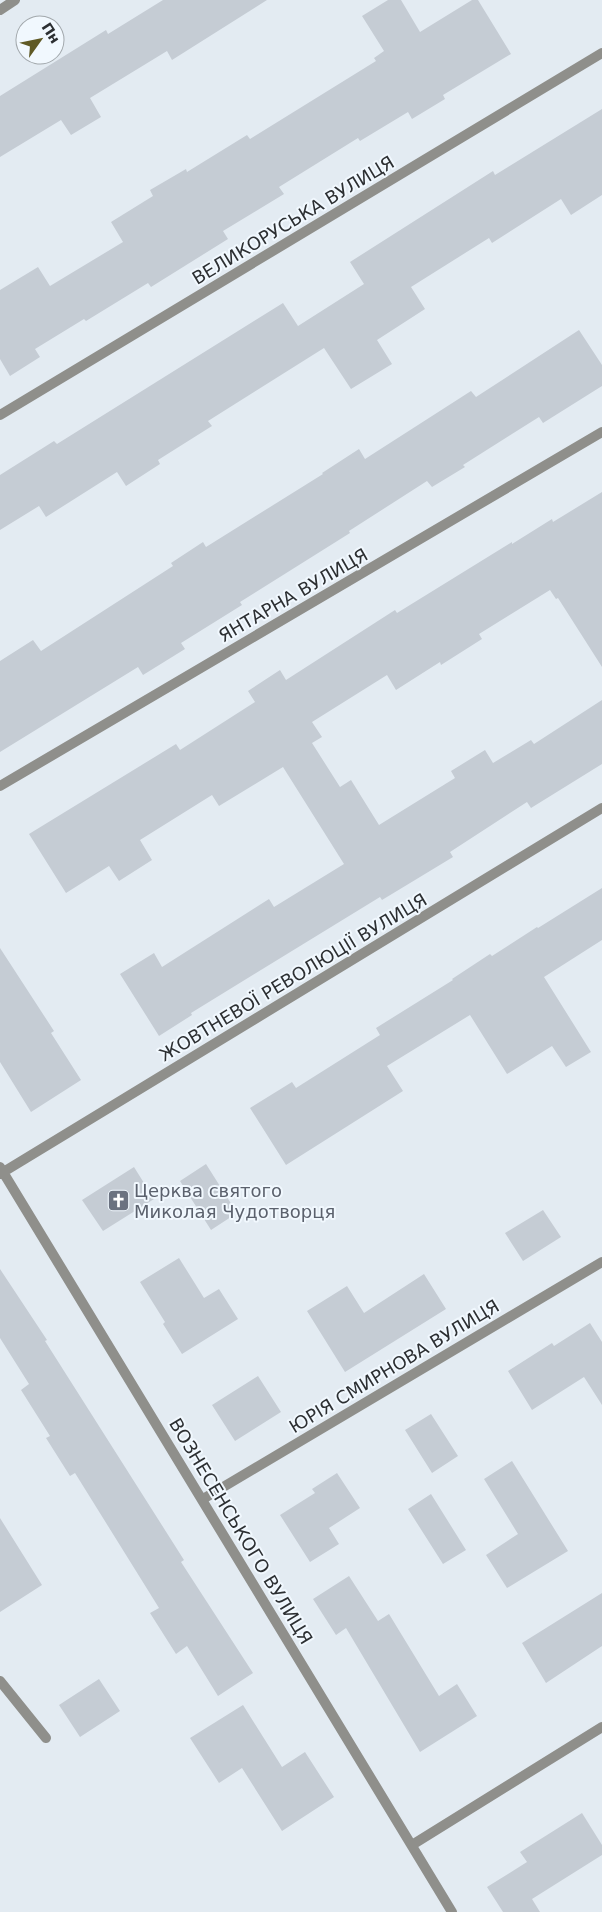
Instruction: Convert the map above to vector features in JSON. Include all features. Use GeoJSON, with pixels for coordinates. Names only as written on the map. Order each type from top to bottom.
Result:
{"type":"FeatureCollection","features":[{"type":"Feature","properties":{"kind":"street"},"geometry":{"type":"LineString","coordinates":[[0,10],[15,0]]}},
{"type":"Feature","properties":{"kind":"street","name":"ВЕЛИКОРУСЬКА ВУЛИЦЯ"},"geometry":{"type":"LineString","coordinates":[[0,416],[602,53]]}},
{"type":"Feature","properties":{"kind":"street","name":"ЯНТАРНА ВУЛИЦЯ"},"geometry":{"type":"LineString","coordinates":[[0,786],[602,432]]}},
{"type":"Feature","properties":{"kind":"street","name":"ЖОВТНЕВОЇ РЕВОЛЮЦІЇ ВУЛИЦЯ"},"geometry":{"type":"LineString","coordinates":[[1,1171],[602,808]]}},
{"type":"Feature","properties":{"kind":"street","name":"ВОЗНЕСЕНСЬКОГО ВУЛИЦЯ"},"geometry":{"type":"LineString","coordinates":[[1,1171],[203,1499],[452,1912]]}},
{"type":"Feature","properties":{"kind":"street","name":"ЮРІЯ СМИРНОВА ВУЛИЦЯ"},"geometry":{"type":"LineString","coordinates":[[203,1499],[602,1262]]}},
{"type":"Feature","properties":{"kind":"street"},"geometry":{"type":"LineString","coordinates":[[0,1681],[46,1738]]}},
{"type":"Feature","properties":{"kind":"street"},"geometry":{"type":"LineString","coordinates":[[412,1845],[602,1727]]}},
{"type":"Feature","properties":{"kind":"building"},"geometry":{"type":"Polygon","coordinates":[[[163,0],[267,0],[172,60],[167,51],[90,98],[101,117],[71,135],[61,120],[0,157],[0,96],[50,65],[65,65],[65,56],[106,30],[108,34],[163,0]]]}},
{"type":"Feature","properties":{"kind":"building"},"geometry":{"type":"Polygon","coordinates":[[[388,0],[401,0],[420,32],[472,0],[478,0],[511,54],[443,95],[445,99],[412,119],[408,112],[360,141],[358,138],[279,187],[284,194],[223,231],[228,239],[151,287],[148,283],[86,321],[84,319],[35,349],[40,357],[10,376],[0,359],[0,290],[38,267],[50,286],[123,242],[111,222],[153,196],[150,190],[186,169],[187,172],[247,135],[250,139],[376,61],[374,58],[384,51],[362,16],[388,0]]]}},
{"type":"Feature","properties":{"kind":"building"},"geometry":{"type":"Polygon","coordinates":[[[602,109],[602,195],[571,215],[561,199],[492,243],[489,238],[411,287],[425,309],[377,340],[392,364],[351,389],[324,348],[208,421],[212,426],[158,460],[160,464],[126,486],[117,472],[46,517],[39,506],[0,530],[0,475],[54,441],[57,444],[283,303],[298,326],[364,284],[350,262],[493,171],[495,175],[602,109]]]}},
{"type":"Feature","properties":{"kind":"building"},"geometry":{"type":"Polygon","coordinates":[[[579,330],[602,365],[602,386],[543,423],[539,417],[432,487],[427,481],[349,531],[350,533],[240,602],[242,605],[181,643],[185,649],[143,675],[138,667],[0,752],[0,661],[33,640],[41,651],[173,566],[171,563],[203,542],[206,547],[323,474],[359,449],[365,459],[471,391],[476,397],[579,330]]]}},
{"type":"Feature","properties":{"kind":"building"},"geometry":{"type":"Polygon","coordinates":[[[602,492],[602,667],[558,598],[556,599],[550,590],[479,634],[482,639],[441,665],[440,662],[396,690],[387,675],[312,722],[322,737],[312,743],[340,787],[351,780],[379,825],[455,778],[451,771],[485,750],[493,763],[531,740],[534,744],[602,700],[602,764],[531,808],[527,802],[450,852],[453,857],[382,900],[380,897],[191,1013],[192,1015],[159,1036],[120,974],[154,953],[162,967],[269,899],[274,907],[344,864],[283,767],[219,806],[212,795],[140,840],[152,860],[119,881],[109,866],[66,893],[29,834],[176,744],[180,750],[255,702],[248,691],[280,670],[286,680],[395,610],[397,613],[512,542],[512,544],[552,519],[553,522],[602,492]]]}},
{"type":"Feature","properties":{"kind":"building"},"geometry":{"type":"Polygon","coordinates":[[[602,888],[602,940],[544,977],[591,1052],[566,1067],[552,1046],[507,1074],[470,1015],[387,1066],[403,1091],[286,1165],[250,1108],[292,1082],[296,1088],[380,1035],[376,1028],[453,980],[490,954],[492,956],[602,888]]]}},
{"type":"Feature","properties":{"kind":"building"},"geometry":{"type":"Polygon","coordinates":[[[0,948],[54,1031],[51,1033],[81,1080],[31,1112],[0,1062],[0,948]]]}},
{"type":"Feature","properties":{"kind":"building"},"geometry":{"type":"Polygon","coordinates":[[[206,1164],[237,1213],[211,1230],[180,1181],[206,1164]]]}},
{"type":"Feature","properties":{"kind":"building","name":"Церква святого Миколая Чудотворця"},"geometry":{"type":"Polygon","coordinates":[[[134,1167],[154,1199],[103,1231],[82,1200],[134,1167]]]}},
{"type":"Feature","properties":{"kind":"building"},"geometry":{"type":"Polygon","coordinates":[[[543,1210],[561,1237],[523,1261],[505,1233],[543,1210]]]}},
{"type":"Feature","properties":{"kind":"building"},"geometry":{"type":"Polygon","coordinates":[[[179,1258],[204,1298],[219,1289],[238,1319],[182,1354],[140,1282],[179,1258]]]}},
{"type":"Feature","properties":{"kind":"building"},"geometry":{"type":"Polygon","coordinates":[[[0,1269],[47,1340],[45,1341],[184,1560],[181,1562],[253,1673],[218,1696],[187,1646],[176,1654],[150,1613],[159,1608],[75,1473],[70,1476],[46,1438],[50,1436],[21,1390],[29,1384],[0,1338],[0,1269]]]}},
{"type":"Feature","properties":{"kind":"building"},"geometry":{"type":"Polygon","coordinates":[[[424,1274],[446,1309],[345,1372],[307,1311],[347,1286],[364,1313],[424,1274]]]}},
{"type":"Feature","properties":{"kind":"building"},"geometry":{"type":"Polygon","coordinates":[[[590,1323],[602,1342],[602,1405],[584,1377],[532,1410],[508,1371],[552,1343],[554,1346],[590,1323]]]}},
{"type":"Feature","properties":{"kind":"building"},"geometry":{"type":"Polygon","coordinates":[[[258,1376],[281,1412],[235,1441],[212,1405],[258,1376]]]}},
{"type":"Feature","properties":{"kind":"building"},"geometry":{"type":"Polygon","coordinates":[[[431,1414],[458,1456],[432,1473],[405,1430],[431,1414]]]}},
{"type":"Feature","properties":{"kind":"building"},"geometry":{"type":"Polygon","coordinates":[[[512,1461],[568,1551],[507,1588],[486,1555],[518,1534],[484,1479],[512,1461]]]}},
{"type":"Feature","properties":{"kind":"building"},"geometry":{"type":"Polygon","coordinates":[[[337,1473],[360,1508],[329,1528],[339,1544],[310,1562],[280,1515],[315,1493],[312,1489],[337,1473]]]}},
{"type":"Feature","properties":{"kind":"building"},"geometry":{"type":"Polygon","coordinates":[[[431,1494],[466,1550],[443,1564],[408,1509],[431,1494]]]}},
{"type":"Feature","properties":{"kind":"building"},"geometry":{"type":"Polygon","coordinates":[[[0,1518],[42,1585],[0,1612],[0,1518]]]}},
{"type":"Feature","properties":{"kind":"building"},"geometry":{"type":"Polygon","coordinates":[[[349,1576],[378,1621],[389,1614],[439,1696],[457,1684],[477,1716],[420,1752],[346,1628],[336,1635],[313,1599],[349,1576]]]}},
{"type":"Feature","properties":{"kind":"building"},"geometry":{"type":"Polygon","coordinates":[[[602,1593],[602,1646],[546,1683],[522,1643],[602,1593]]]}},
{"type":"Feature","properties":{"kind":"building"},"geometry":{"type":"Polygon","coordinates":[[[99,1679],[120,1711],[80,1737],[59,1705],[99,1679]]]}},
{"type":"Feature","properties":{"kind":"building"},"geometry":{"type":"Polygon","coordinates":[[[243,1705],[282,1767],[305,1752],[334,1797],[282,1831],[242,1768],[219,1783],[190,1738],[243,1705]]]}},
{"type":"Feature","properties":{"kind":"building"},"geometry":{"type":"Polygon","coordinates":[[[582,1813],[602,1845],[602,1855],[532,1899],[540,1912],[503,1912],[487,1887],[527,1862],[520,1852],[582,1813]]]}},
{"type":"Feature","properties":{"kind":"place","name":"Церква святого Миколая Чудотворця"},"geometry":{"type":"Point","coordinates":[118,1200]}}]}
